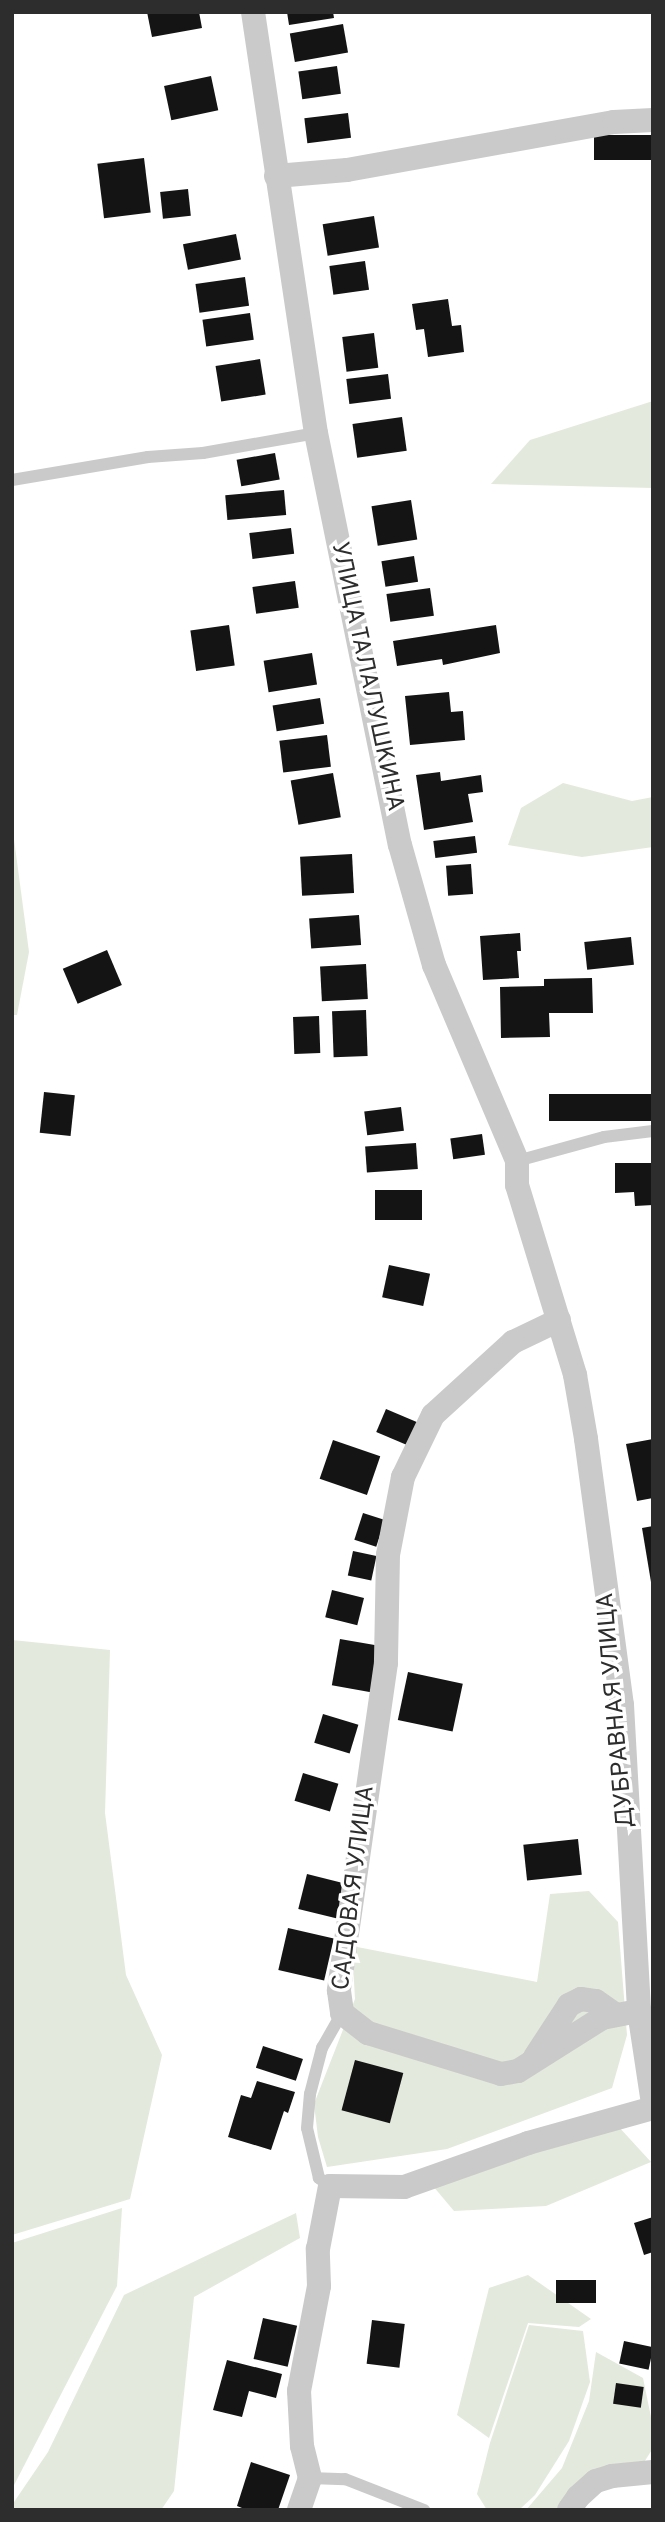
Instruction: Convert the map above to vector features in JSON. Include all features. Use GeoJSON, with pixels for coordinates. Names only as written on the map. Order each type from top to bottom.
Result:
{"type":"FeatureCollection","features":[{"type":"Feature","properties":{"kind":"street","name":"УЛИЦА ТАЛАЛУШКИНА"},"geometry":{"type":"LineString","coordinates":[[253,12],[316,433],[400,845],[434,965],[516,1161],[517,1185],[559,1320]]}},
{"type":"Feature","properties":{"kind":"street"},"geometry":{"type":"LineString","coordinates":[[276,176],[347,170],[614,122],[653,120]]}},
{"type":"Feature","properties":{"kind":"street","name":"ДУБРАВНАЯ УЛИЦА"},"geometry":{"type":"LineString","coordinates":[[559,1320],[575,1375],[586,1439],[622,1705],[627,2013],[653,2106]]}},
{"type":"Feature","properties":{"kind":"street","name":"САДОВАЯ УЛИЦА"},"geometry":{"type":"LineString","coordinates":[[342,2013],[339,1991],[386,1663],[388,1555],[403,1477],[433,1415],[513,1342],[559,1320]]}},
{"type":"Feature","properties":{"kind":"street"},"geometry":{"type":"LineString","coordinates":[[342,2013],[368,2033],[501,2074],[518,2071],[602,2018],[627,2013]]}},
{"type":"Feature","properties":{"kind":"street"},"geometry":{"type":"LineString","coordinates":[[299,2510],[310,2478],[302,2446],[299,2391],[319,2286],[318,2249],[330,2186],[404,2187],[528,2143],[653,2106]]}},
{"type":"Feature","properties":{"kind":"street"},"geometry":{"type":"LineString","coordinates":[[569,2510],[596,2481],[611,2476],[653,2472]]}},
{"type":"Feature","properties":{"kind":"lane"},"geometry":{"type":"LineString","coordinates":[[12,480],[148,457],[203,453],[316,433]]}},
{"type":"Feature","properties":{"kind":"lane"},"geometry":{"type":"LineString","coordinates":[[516,1161],[604,1137],[653,1131]]}},
{"type":"Feature","properties":{"kind":"lane","name":"САДОВАЯ УЛИЦА"},"geometry":{"type":"LineString","coordinates":[[330,2186],[319,2178],[307,2129],[309,2105],[322,2048],[342,2013]]}},
{"type":"Feature","properties":{"kind":"lane"},"geometry":{"type":"LineString","coordinates":[[310,2478],[345,2479],[424,2510]]}},
{"type":"Feature","properties":{"kind":"shaded area"},"geometry":{"type":"Polygon","coordinates":[[[653,401],[653,488],[491,484],[530,440],[653,401]]]}},
{"type":"Feature","properties":{"kind":"shaded area"},"geometry":{"type":"Polygon","coordinates":[[[563,783],[632,801],[653,797],[653,847],[582,857],[508,845],[521,808],[563,783]]]}},
{"type":"Feature","properties":{"kind":"shaded area"},"geometry":{"type":"Polygon","coordinates":[[[12,824],[29,952],[17,1015],[12,1015],[12,824]]]}},
{"type":"Feature","properties":{"kind":"shaded area"},"geometry":{"type":"Polygon","coordinates":[[[12,1640],[110,1650],[105,1813],[126,1975],[162,2055],[130,2199],[12,2235],[12,1640]]]}},
{"type":"Feature","properties":{"kind":"shaded area"},"geometry":{"type":"Polygon","coordinates":[[[589,1891],[618,1922],[627,2035],[612,2088],[447,2149],[327,2167],[318,2137],[314,2104],[355,1999],[352,1946],[537,1982],[550,1894],[589,1891]]]}},
{"type":"Feature","properties":{"kind":"shaded area"},"geometry":{"type":"Polygon","coordinates":[[[618,2126],[651,2162],[546,2206],[454,2211],[433,2186],[618,2126]]]}},
{"type":"Feature","properties":{"kind":"shaded area"},"geometry":{"type":"Polygon","coordinates":[[[122,2208],[117,2286],[12,2489],[12,2243],[122,2208]]]}},
{"type":"Feature","properties":{"kind":"shaded area"},"geometry":{"type":"Polygon","coordinates":[[[296,2213],[300,2238],[194,2297],[174,2491],[161,2510],[12,2510],[12,2505],[48,2452],[124,2295],[296,2213]]]}},
{"type":"Feature","properties":{"kind":"shaded area"},"geometry":{"type":"Polygon","coordinates":[[[528,2275],[591,2319],[579,2327],[528,2323],[489,2438],[457,2415],[489,2288],[528,2275]]]}},
{"type":"Feature","properties":{"kind":"shaded area"},"geometry":{"type":"Polygon","coordinates":[[[529,2325],[583,2331],[590,2382],[569,2441],[535,2495],[519,2510],[487,2510],[477,2494],[490,2443],[529,2325]]]}},
{"type":"Feature","properties":{"kind":"shaded area"},"geometry":{"type":"Polygon","coordinates":[[[596,2352],[643,2378],[653,2427],[653,2448],[643,2464],[558,2510],[526,2510],[562,2468],[589,2401],[596,2352]]]}},
{"type":"Feature","properties":{"kind":"building"},"geometry":{"type":"Polygon","coordinates":[[[147,12],[199,12],[202,28],[152,37],[147,12]]]}},
{"type":"Feature","properties":{"kind":"building"},"geometry":{"type":"Polygon","coordinates":[[[287,12],[333,12],[334,18],[289,25],[287,12]]]}},
{"type":"Feature","properties":{"kind":"building"},"geometry":{"type":"Polygon","coordinates":[[[343,24],[348,53],[295,62],[290,33],[343,24]]]}},
{"type":"Feature","properties":{"kind":"building"},"geometry":{"type":"Polygon","coordinates":[[[337,66],[341,94],[302,99],[298,71],[337,66]]]}},
{"type":"Feature","properties":{"kind":"building"},"geometry":{"type":"Polygon","coordinates":[[[211,76],[218,110],[171,120],[164,86],[211,76]]]}},
{"type":"Feature","properties":{"kind":"building"},"geometry":{"type":"Polygon","coordinates":[[[348,113],[351,138],[307,143],[304,118],[348,113]]]}},
{"type":"Feature","properties":{"kind":"building"},"geometry":{"type":"Polygon","coordinates":[[[594,135],[653,135],[653,160],[594,160],[594,135]]]}},
{"type":"Feature","properties":{"kind":"building"},"geometry":{"type":"Polygon","coordinates":[[[144,158],[151,213],[104,218],[97,164],[144,158]]]}},
{"type":"Feature","properties":{"kind":"building"},"geometry":{"type":"Polygon","coordinates":[[[188,189],[191,216],[163,219],[160,192],[188,189]]]}},
{"type":"Feature","properties":{"kind":"building"},"geometry":{"type":"Polygon","coordinates":[[[374,216],[379,248],[328,256],[323,224],[374,216]]]}},
{"type":"Feature","properties":{"kind":"building"},"geometry":{"type":"Polygon","coordinates":[[[236,234],[241,260],[188,270],[183,244],[236,234]]]}},
{"type":"Feature","properties":{"kind":"building"},"geometry":{"type":"Polygon","coordinates":[[[365,261],[369,290],[333,295],[329,266],[365,261]]]}},
{"type":"Feature","properties":{"kind":"building"},"geometry":{"type":"Polygon","coordinates":[[[245,277],[249,306],[200,313],[195,284],[245,277]]]}},
{"type":"Feature","properties":{"kind":"building"},"geometry":{"type":"Polygon","coordinates":[[[448,299],[452,326],[461,325],[464,352],[428,357],[424,329],[416,330],[412,304],[448,299]]]}},
{"type":"Feature","properties":{"kind":"building"},"geometry":{"type":"Polygon","coordinates":[[[250,313],[254,340],[206,346],[202,320],[250,313]]]}},
{"type":"Feature","properties":{"kind":"building"},"geometry":{"type":"Polygon","coordinates":[[[374,333],[378,368],[347,372],[342,337],[374,333]]]}},
{"type":"Feature","properties":{"kind":"building"},"geometry":{"type":"Polygon","coordinates":[[[260,359],[266,395],[221,402],[216,366],[260,359]]]}},
{"type":"Feature","properties":{"kind":"building"},"geometry":{"type":"Polygon","coordinates":[[[388,374],[391,399],[349,404],[346,379],[388,374]]]}},
{"type":"Feature","properties":{"kind":"building"},"geometry":{"type":"Polygon","coordinates":[[[402,417],[407,451],[357,458],[352,424],[402,417]]]}},
{"type":"Feature","properties":{"kind":"building"},"geometry":{"type":"Polygon","coordinates":[[[275,453],[280,480],[241,486],[237,460],[275,453]]]}},
{"type":"Feature","properties":{"kind":"building"},"geometry":{"type":"Polygon","coordinates":[[[284,490],[286,515],[227,520],[225,495],[284,490]]]}},
{"type":"Feature","properties":{"kind":"building"},"geometry":{"type":"Polygon","coordinates":[[[411,500],[417,540],[378,546],[371,506],[411,500]]]}},
{"type":"Feature","properties":{"kind":"building"},"geometry":{"type":"Polygon","coordinates":[[[291,528],[294,554],[252,559],[249,533],[291,528]]]}},
{"type":"Feature","properties":{"kind":"building"},"geometry":{"type":"Polygon","coordinates":[[[414,556],[418,582],[385,587],[381,561],[414,556]]]}},
{"type":"Feature","properties":{"kind":"building"},"geometry":{"type":"Polygon","coordinates":[[[295,581],[299,608],[256,614],[252,587],[295,581]]]}},
{"type":"Feature","properties":{"kind":"building"},"geometry":{"type":"Polygon","coordinates":[[[430,588],[434,616],[390,622],[386,594],[430,588]]]}},
{"type":"Feature","properties":{"kind":"building"},"geometry":{"type":"Polygon","coordinates":[[[229,625],[235,666],[196,671],[190,630],[229,625]]]}},
{"type":"Feature","properties":{"kind":"building"},"geometry":{"type":"Polygon","coordinates":[[[496,625],[500,653],[443,665],[442,659],[397,666],[393,641],[496,625]]]}},
{"type":"Feature","properties":{"kind":"building"},"geometry":{"type":"Polygon","coordinates":[[[312,653],[317,685],[269,692],[264,661],[312,653]]]}},
{"type":"Feature","properties":{"kind":"building"},"geometry":{"type":"Polygon","coordinates":[[[449,692],[451,712],[463,711],[465,740],[410,745],[405,696],[449,692]]]}},
{"type":"Feature","properties":{"kind":"building"},"geometry":{"type":"Polygon","coordinates":[[[320,698],[324,724],[277,731],[273,706],[320,698]]]}},
{"type":"Feature","properties":{"kind":"building"},"geometry":{"type":"Polygon","coordinates":[[[327,735],[331,767],[283,773],[279,741],[327,735]]]}},
{"type":"Feature","properties":{"kind":"building"},"geometry":{"type":"Polygon","coordinates":[[[440,772],[441,781],[481,775],[483,792],[468,794],[473,822],[424,830],[416,775],[440,772]]]}},
{"type":"Feature","properties":{"kind":"building"},"geometry":{"type":"Polygon","coordinates":[[[333,773],[341,817],[298,825],[291,780],[333,773]]]}},
{"type":"Feature","properties":{"kind":"building"},"geometry":{"type":"Polygon","coordinates":[[[475,836],[477,853],[435,858],[433,841],[475,836]]]}},
{"type":"Feature","properties":{"kind":"building"},"geometry":{"type":"Polygon","coordinates":[[[352,854],[354,893],[302,896],[300,857],[352,854]]]}},
{"type":"Feature","properties":{"kind":"building"},"geometry":{"type":"Polygon","coordinates":[[[471,864],[473,894],[448,896],[446,866],[471,864]]]}},
{"type":"Feature","properties":{"kind":"building"},"geometry":{"type":"Polygon","coordinates":[[[359,915],[361,945],[311,948],[309,918],[359,915]]]}},
{"type":"Feature","properties":{"kind":"building"},"geometry":{"type":"Polygon","coordinates":[[[520,933],[521,951],[517,951],[519,978],[483,980],[480,936],[520,933]]]}},
{"type":"Feature","properties":{"kind":"building"},"geometry":{"type":"Polygon","coordinates":[[[631,937],[634,965],[587,970],[584,942],[631,937]]]}},
{"type":"Feature","properties":{"kind":"building"},"geometry":{"type":"Polygon","coordinates":[[[107,950],[122,985],[78,1004],[63,969],[107,950]]]}},
{"type":"Feature","properties":{"kind":"building"},"geometry":{"type":"Polygon","coordinates":[[[366,964],[368,999],[322,1001],[320,966],[366,964]]]}},
{"type":"Feature","properties":{"kind":"building"},"geometry":{"type":"Polygon","coordinates":[[[592,978],[593,1013],[549,1013],[550,1037],[501,1038],[500,987],[544,986],[544,979],[592,978]]]}},
{"type":"Feature","properties":{"kind":"building"},"geometry":{"type":"Polygon","coordinates":[[[366,1010],[368,1056],[334,1057],[332,1011],[366,1010]]]}},
{"type":"Feature","properties":{"kind":"building"},"geometry":{"type":"Polygon","coordinates":[[[319,1016],[320,1053],[294,1054],[293,1017],[319,1016]]]}},
{"type":"Feature","properties":{"kind":"building"},"geometry":{"type":"Polygon","coordinates":[[[44,1092],[75,1095],[71,1136],[40,1133],[44,1092]]]}},
{"type":"Feature","properties":{"kind":"building"},"geometry":{"type":"Polygon","coordinates":[[[549,1094],[653,1094],[653,1121],[549,1121],[549,1094]]]}},
{"type":"Feature","properties":{"kind":"building"},"geometry":{"type":"Polygon","coordinates":[[[401,1107],[404,1131],[367,1135],[364,1112],[401,1107]]]}},
{"type":"Feature","properties":{"kind":"building"},"geometry":{"type":"Polygon","coordinates":[[[482,1134],[485,1155],[453,1159],[450,1138],[482,1134]]]}},
{"type":"Feature","properties":{"kind":"building"},"geometry":{"type":"Polygon","coordinates":[[[416,1143],[418,1169],[367,1172],[365,1147],[416,1143]]]}},
{"type":"Feature","properties":{"kind":"building"},"geometry":{"type":"Polygon","coordinates":[[[615,1163],[653,1163],[653,1205],[635,1206],[634,1192],[615,1193],[615,1163]]]}},
{"type":"Feature","properties":{"kind":"building"},"geometry":{"type":"Polygon","coordinates":[[[375,1190],[422,1190],[422,1220],[375,1220],[375,1190]]]}},
{"type":"Feature","properties":{"kind":"building"},"geometry":{"type":"Polygon","coordinates":[[[389,1265],[430,1274],[423,1306],[382,1297],[389,1265]]]}},
{"type":"Feature","properties":{"kind":"building"},"geometry":{"type":"Polygon","coordinates":[[[386,1409],[417,1422],[408,1445],[376,1432],[386,1409]]]}},
{"type":"Feature","properties":{"kind":"building"},"geometry":{"type":"Polygon","coordinates":[[[653,1439],[653,1498],[637,1501],[626,1444],[653,1439]]]}},
{"type":"Feature","properties":{"kind":"building"},"geometry":{"type":"Polygon","coordinates":[[[333,1440],[380,1456],[367,1495],[320,1479],[333,1440]]]}},
{"type":"Feature","properties":{"kind":"building"},"geometry":{"type":"Polygon","coordinates":[[[363,1513],[385,1520],[376,1547],[354,1540],[363,1513]]]}},
{"type":"Feature","properties":{"kind":"building"},"geometry":{"type":"Polygon","coordinates":[[[653,1526],[653,1581],[651,1582],[642,1528],[653,1526]]]}},
{"type":"Feature","properties":{"kind":"building"},"geometry":{"type":"Polygon","coordinates":[[[353,1551],[376,1556],[371,1580],[348,1575],[353,1551]]]}},
{"type":"Feature","properties":{"kind":"building"},"geometry":{"type":"Polygon","coordinates":[[[332,1590],[364,1598],[357,1625],[325,1617],[332,1590]]]}},
{"type":"Feature","properties":{"kind":"building"},"geometry":{"type":"Polygon","coordinates":[[[340,1639],[380,1646],[372,1692],[332,1685],[340,1639]]]}},
{"type":"Feature","properties":{"kind":"building"},"geometry":{"type":"Polygon","coordinates":[[[408,1672],[463,1684],[453,1732],[398,1720],[408,1672]]]}},
{"type":"Feature","properties":{"kind":"building"},"geometry":{"type":"Polygon","coordinates":[[[323,1714],[358,1725],[350,1754],[314,1743],[323,1714]]]}},
{"type":"Feature","properties":{"kind":"building"},"geometry":{"type":"Polygon","coordinates":[[[303,1773],[338,1784],[330,1812],[295,1801],[303,1773]]]}},
{"type":"Feature","properties":{"kind":"building"},"geometry":{"type":"Polygon","coordinates":[[[578,1839],[582,1875],[527,1881],[523,1845],[578,1839]]]}},
{"type":"Feature","properties":{"kind":"building"},"geometry":{"type":"Polygon","coordinates":[[[307,1874],[346,1884],[337,1919],[298,1909],[307,1874]]]}},
{"type":"Feature","properties":{"kind":"building"},"geometry":{"type":"Polygon","coordinates":[[[288,1928],[334,1939],[324,1980],[278,1970],[288,1928]]]}},
{"type":"Feature","properties":{"kind":"building"},"geometry":{"type":"Polygon","coordinates":[[[263,2046],[303,2059],[296,2081],[256,2068],[263,2046]]]}},
{"type":"Feature","properties":{"kind":"building"},"geometry":{"type":"Polygon","coordinates":[[[355,2060],[403,2073],[390,2123],[342,2110],[355,2060]]]}},
{"type":"Feature","properties":{"kind":"building"},"geometry":{"type":"Polygon","coordinates":[[[257,2081],[295,2092],[288,2113],[284,2111],[271,2150],[228,2137],[241,2095],[251,2098],[257,2081]]]}},
{"type":"Feature","properties":{"kind":"building"},"geometry":{"type":"Polygon","coordinates":[[[653,2217],[653,2252],[644,2255],[634,2223],[653,2217]]]}},
{"type":"Feature","properties":{"kind":"building"},"geometry":{"type":"Polygon","coordinates":[[[556,2280],[596,2280],[596,2303],[556,2303],[556,2280]]]}},
{"type":"Feature","properties":{"kind":"building"},"geometry":{"type":"Polygon","coordinates":[[[263,2318],[297,2326],[288,2367],[254,2359],[263,2318]]]}},
{"type":"Feature","properties":{"kind":"building"},"geometry":{"type":"Polygon","coordinates":[[[372,2320],[405,2324],[399,2368],[367,2364],[372,2320]]]}},
{"type":"Feature","properties":{"kind":"building"},"geometry":{"type":"Polygon","coordinates":[[[624,2341],[653,2347],[649,2370],[619,2363],[624,2341]]]}},
{"type":"Feature","properties":{"kind":"building"},"geometry":{"type":"Polygon","coordinates":[[[227,2360],[282,2374],[276,2398],[249,2391],[242,2417],[213,2410],[227,2360]]]}},
{"type":"Feature","properties":{"kind":"building"},"geometry":{"type":"Polygon","coordinates":[[[616,2383],[644,2387],[641,2408],[613,2404],[616,2383]]]}},
{"type":"Feature","properties":{"kind":"building"},"geometry":{"type":"Polygon","coordinates":[[[251,2462],[290,2475],[278,2510],[247,2510],[237,2506],[251,2462]]]}}]}
